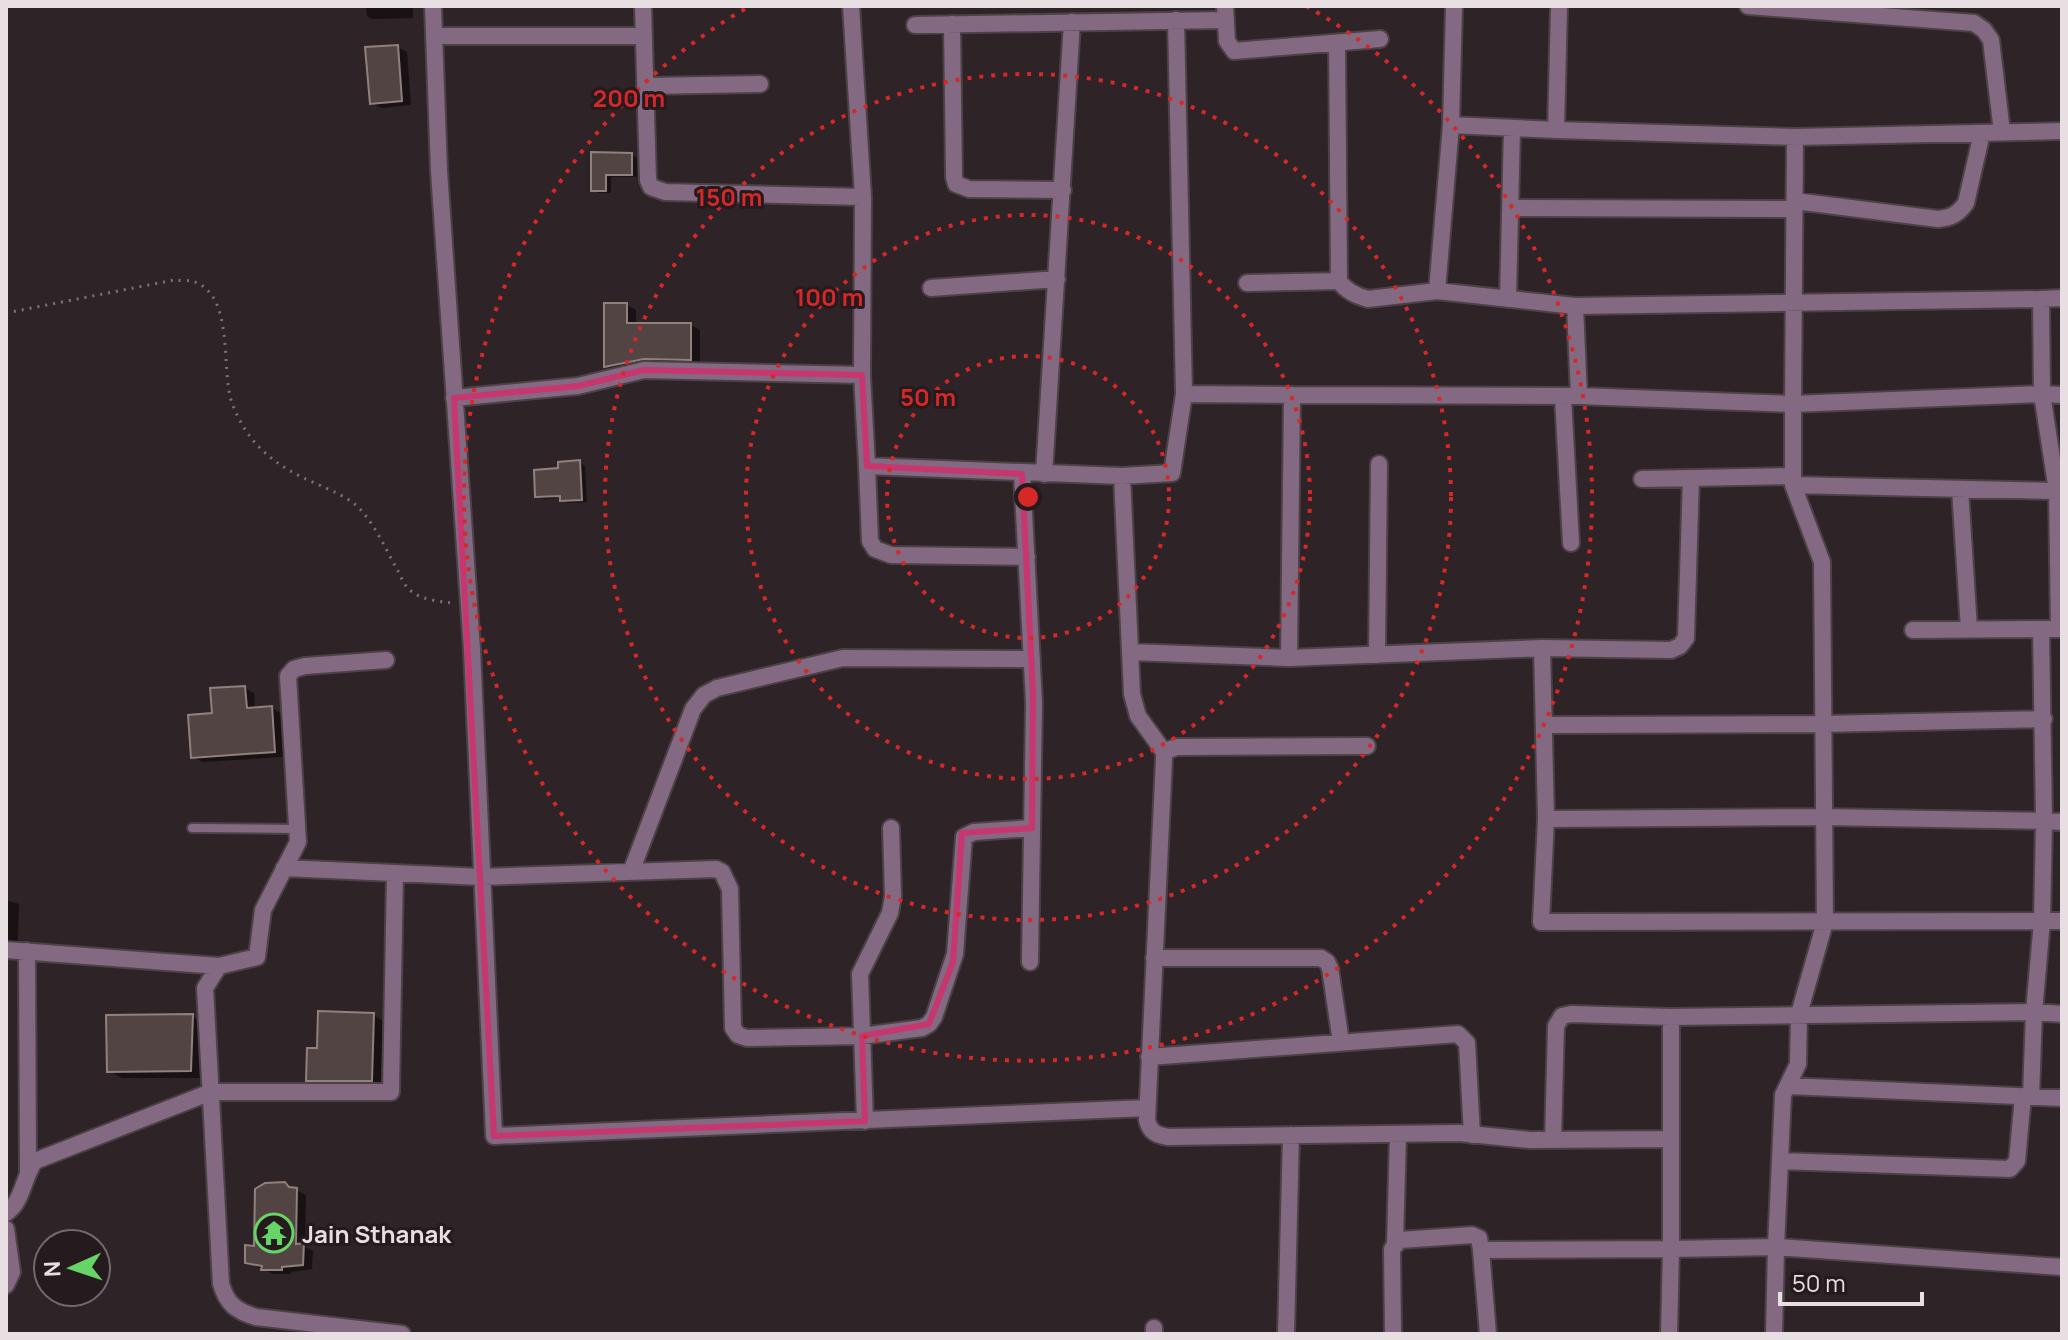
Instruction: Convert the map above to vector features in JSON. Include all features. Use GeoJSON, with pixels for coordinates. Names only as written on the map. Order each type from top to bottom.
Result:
{"type":"FeatureCollection","features":[{"type":"Feature","properties":{"kind":"street"},"geometry":{"type":"LineString","coordinates":[[433,6],[439,171],[469,606],[494,1136],[1147,1108]]}},
{"type":"Feature","properties":{"kind":"street"},"geometry":{"type":"LineString","coordinates":[[643,6],[648,180],[656,190],[863,197]]}},
{"type":"Feature","properties":{"kind":"street"},"geometry":{"type":"LineString","coordinates":[[851,6],[863,197],[862,375],[870,541],[875,549],[891,555],[1027,557]]}},
{"type":"Feature","properties":{"kind":"street"},"geometry":{"type":"LineString","coordinates":[[1437,291],[1451,125],[1454,6]]}},
{"type":"Feature","properties":{"kind":"street"},"geometry":{"type":"LineString","coordinates":[[1556,130],[1559,6]]}},
{"type":"Feature","properties":{"kind":"street"},"geometry":{"type":"LineString","coordinates":[[1748,6],[1974,23],[1991,40],[2002,132]]}},
{"type":"Feature","properties":{"kind":"street"},"geometry":{"type":"LineString","coordinates":[[915,25],[1176,20],[1225,13],[1227,41],[1234,51],[1380,39]]}},
{"type":"Feature","properties":{"kind":"street"},"geometry":{"type":"LineString","coordinates":[[867,466],[1022,474],[1122,476],[1172,473],[1184,394],[1176,20]]}},
{"type":"Feature","properties":{"kind":"street"},"geometry":{"type":"LineString","coordinates":[[1044,474],[1072,22]]}},
{"type":"Feature","properties":{"kind":"street"},"geometry":{"type":"LineString","coordinates":[[952,24],[956,184],[969,189],[1063,190]]}},
{"type":"Feature","properties":{"kind":"street"},"geometry":{"type":"LineString","coordinates":[[434,36],[644,36]]}},
{"type":"Feature","properties":{"kind":"street"},"geometry":{"type":"LineString","coordinates":[[1337,43],[1339,281],[1350,292],[1368,299],[1437,291],[1575,306],[2062,298]]}},
{"type":"Feature","properties":{"kind":"street"},"geometry":{"type":"LineString","coordinates":[[645,86],[760,84]]}},
{"type":"Feature","properties":{"kind":"street"},"geometry":{"type":"LineString","coordinates":[[1451,125],[1795,137],[2062,131]]}},
{"type":"Feature","properties":{"kind":"street"},"geometry":{"type":"LineString","coordinates":[[1508,299],[1512,128]]}},
{"type":"Feature","properties":{"kind":"street"},"geometry":{"type":"LineString","coordinates":[[1510,208],[1794,205],[1949,218],[1959,213],[1966,203],[1982,133]]}},
{"type":"Feature","properties":{"kind":"street"},"geometry":{"type":"LineString","coordinates":[[1774,1334],[1783,1095],[1798,1064],[1799,1014],[1825,922],[1822,562],[1793,480],[1795,137]]}},
{"type":"Feature","properties":{"kind":"street"},"geometry":{"type":"LineString","coordinates":[[931,288],[1057,279]]}},
{"type":"Feature","properties":{"kind":"street"},"geometry":{"type":"LineString","coordinates":[[1247,283],[1339,281]]}},
{"type":"Feature","properties":{"kind":"street"},"geometry":{"type":"LineString","coordinates":[[1913,630],[2060,629],[2060,492],[2042,394],[2041,299]]}},
{"type":"Feature","properties":{"kind":"street"},"geometry":{"type":"LineString","coordinates":[[1571,543],[1571,396],[1575,306]]}},
{"type":"Feature","properties":{"kind":"street"},"geometry":{"type":"LineString","coordinates":[[454,398],[578,386],[644,370],[862,375]]}},
{"type":"Feature","properties":{"kind":"street"},"geometry":{"type":"LineString","coordinates":[[1184,394],[1571,396],[1793,404],[2062,395]]}},
{"type":"Feature","properties":{"kind":"street"},"geometry":{"type":"LineString","coordinates":[[1289,658],[1292,395]]}},
{"type":"Feature","properties":{"kind":"street"},"geometry":{"type":"LineString","coordinates":[[1377,655],[1379,464]]}},
{"type":"Feature","properties":{"kind":"street"},"geometry":{"type":"LineString","coordinates":[[1022,474],[1032,659],[1030,962]]}},
{"type":"Feature","properties":{"kind":"street"},"geometry":{"type":"LineString","coordinates":[[1122,476],[1134,705],[1138,716],[1164,752],[1149,1057],[1149,1129],[1159,1135],[1398,1134],[1553,1140],[1671,1139]]}},
{"type":"Feature","properties":{"kind":"street"},"geometry":{"type":"LineString","coordinates":[[1130,652],[1289,658],[1542,648],[1671,650],[1680,646],[1686,638],[1691,478]]}},
{"type":"Feature","properties":{"kind":"street"},"geometry":{"type":"LineString","coordinates":[[1642,479],[1793,480],[2060,492]]}},
{"type":"Feature","properties":{"kind":"street"},"geometry":{"type":"LineString","coordinates":[[1960,489],[1969,629]]}},
{"type":"Feature","properties":{"kind":"street"},"geometry":{"type":"LineString","coordinates":[[1780,1161],[2010,1169],[2017,1161],[2027,1096],[2042,921],[2044,719],[2041,629]]}},
{"type":"Feature","properties":{"kind":"street"},"geometry":{"type":"LineString","coordinates":[[1542,648],[1546,819],[1541,922],[2062,921]]}},
{"type":"Feature","properties":{"kind":"street"},"geometry":{"type":"LineString","coordinates":[[631,872],[693,709],[704,695],[732,684],[843,658],[1032,659]]}},
{"type":"Feature","properties":{"kind":"street"},"geometry":{"type":"LineString","coordinates":[[6,950],[219,966],[257,957],[263,910],[298,842],[288,676],[294,669],[305,666],[386,660]]}},
{"type":"Feature","properties":{"kind":"street"},"geometry":{"type":"LineString","coordinates":[[1544,725],[2044,719]]}},
{"type":"Feature","properties":{"kind":"street"},"geometry":{"type":"LineString","coordinates":[[1164,752],[1176,747],[1367,746]]}},
{"type":"Feature","properties":{"kind":"street"},"geometry":{"type":"LineString","coordinates":[[1546,819],[1824,817],[2062,822]]}},
{"type":"Feature","properties":{"kind":"street"},"geometry":{"type":"LineString","coordinates":[[865,1121],[860,974],[892,905],[891,828]]}},
{"type":"Feature","properties":{"kind":"street"},"geometry":{"type":"LineString","coordinates":[[284,868],[482,877],[716,869],[722,872],[730,889],[733,1028],[738,1035],[747,1038],[862,1036],[922,1028],[934,1017],[955,954],[964,837],[974,832],[1032,828]]}},
{"type":"Feature","properties":{"kind":"street"},"geometry":{"type":"LineString","coordinates":[[6,1213],[14,1208],[35,1161],[211,1092],[391,1092],[395,873]]}},
{"type":"Feature","properties":{"kind":"street"},"geometry":{"type":"LineString","coordinates":[[27,951],[28,1171]]}},
{"type":"Feature","properties":{"kind":"street"},"geometry":{"type":"LineString","coordinates":[[1154,958],[1321,958],[1330,968],[1341,1042]]}},
{"type":"Feature","properties":{"kind":"street"},"geometry":{"type":"LineString","coordinates":[[219,966],[205,988],[221,1284],[226,1300],[238,1311],[256,1317],[352,1331],[402,1334]]}},
{"type":"Feature","properties":{"kind":"street"},"geometry":{"type":"LineString","coordinates":[[1553,1140],[1557,1020],[1571,1014],[1671,1017],[2062,1014]]}},
{"type":"Feature","properties":{"kind":"street"},"geometry":{"type":"LineString","coordinates":[[1669,1334],[1671,1017]]}},
{"type":"Feature","properties":{"kind":"street"},"geometry":{"type":"LineString","coordinates":[[1149,1057],[1452,1034],[1463,1037],[1467,1043],[1472,1135]]}},
{"type":"Feature","properties":{"kind":"street"},"geometry":{"type":"LineString","coordinates":[[1788,1086],[2062,1098]]}},
{"type":"Feature","properties":{"kind":"street"},"geometry":{"type":"LineString","coordinates":[[1393,1334],[1392,1249],[1395,1243],[1398,1134]]}},
{"type":"Feature","properties":{"kind":"street"},"geometry":{"type":"LineString","coordinates":[[1286,1334],[1291,1135]]}},
{"type":"Feature","properties":{"kind":"street"},"geometry":{"type":"LineString","coordinates":[[6,1229],[12,1272],[6,1285]]}},
{"type":"Feature","properties":{"kind":"street"},"geometry":{"type":"LineString","coordinates":[[1395,1243],[1400,1240],[1472,1235],[1479,1238],[1488,1334]]}},
{"type":"Feature","properties":{"kind":"street"},"geometry":{"type":"LineString","coordinates":[[1481,1250],[1776,1247],[2062,1267]]}},
{"type":"Feature","properties":{"kind":"lane"},"geometry":{"type":"LineString","coordinates":[[192,828],[297,829]]}},
{"type":"Feature","properties":{"kind":"path"},"geometry":{"type":"LineString","coordinates":[[6,313],[159,283],[193,281],[208,291],[218,307],[225,334],[226,372],[231,400],[240,420],[269,459],[286,471],[339,494],[358,507],[374,528],[409,591],[425,599],[469,606]]}},
{"type":"Feature","properties":{"kind":"highlighted area"},"geometry":{"type":"Polygon","coordinates":[[[644,370],[862,375],[867,466],[1022,474],[1033,695],[1032,828],[962,833],[953,962],[929,1024],[862,1036],[865,1121],[494,1136],[454,398],[578,386],[644,370]]]}},
{"type":"Feature","properties":{"kind":"building"},"geometry":{"type":"Polygon","coordinates":[[[398,45],[402,101],[370,104],[365,47],[398,45]]]}},
{"type":"Feature","properties":{"kind":"building"},"geometry":{"type":"Polygon","coordinates":[[[591,152],[632,153],[632,175],[606,175],[606,191],[591,191],[591,152]]]}},
{"type":"Feature","properties":{"kind":"building"},"geometry":{"type":"Polygon","coordinates":[[[604,303],[627,303],[627,323],[691,323],[691,360],[644,359],[604,367],[604,303]]]}},
{"type":"Feature","properties":{"kind":"building"},"geometry":{"type":"Polygon","coordinates":[[[580,460],[582,500],[560,501],[560,496],[535,497],[534,470],[558,468],[558,462],[580,460]]]}},
{"type":"Feature","properties":{"kind":"building"},"geometry":{"type":"Polygon","coordinates":[[[245,686],[247,708],[272,706],[275,752],[191,758],[188,715],[212,713],[210,688],[245,686]]]}},
{"type":"Feature","properties":{"kind":"building"},"geometry":{"type":"Polygon","coordinates":[[[318,1011],[374,1013],[372,1081],[306,1081],[307,1048],[317,1048],[318,1011]]]}},
{"type":"Feature","properties":{"kind":"building"},"geometry":{"type":"Polygon","coordinates":[[[193,1014],[191,1071],[107,1072],[106,1015],[193,1014]]]}},
{"type":"Feature","properties":{"kind":"building"},"geometry":{"type":"Polygon","coordinates":[[[285,1182],[289,1187],[297,1188],[296,1244],[304,1243],[303,1265],[282,1267],[282,1270],[261,1270],[262,1266],[245,1263],[245,1245],[254,1246],[255,1189],[265,1183],[285,1182]]]}},
{"type":"Feature","properties":{"kind":"place","name":"Jain Sthanak"},"geometry":{"type":"Point","coordinates":[274,1233]}}]}
